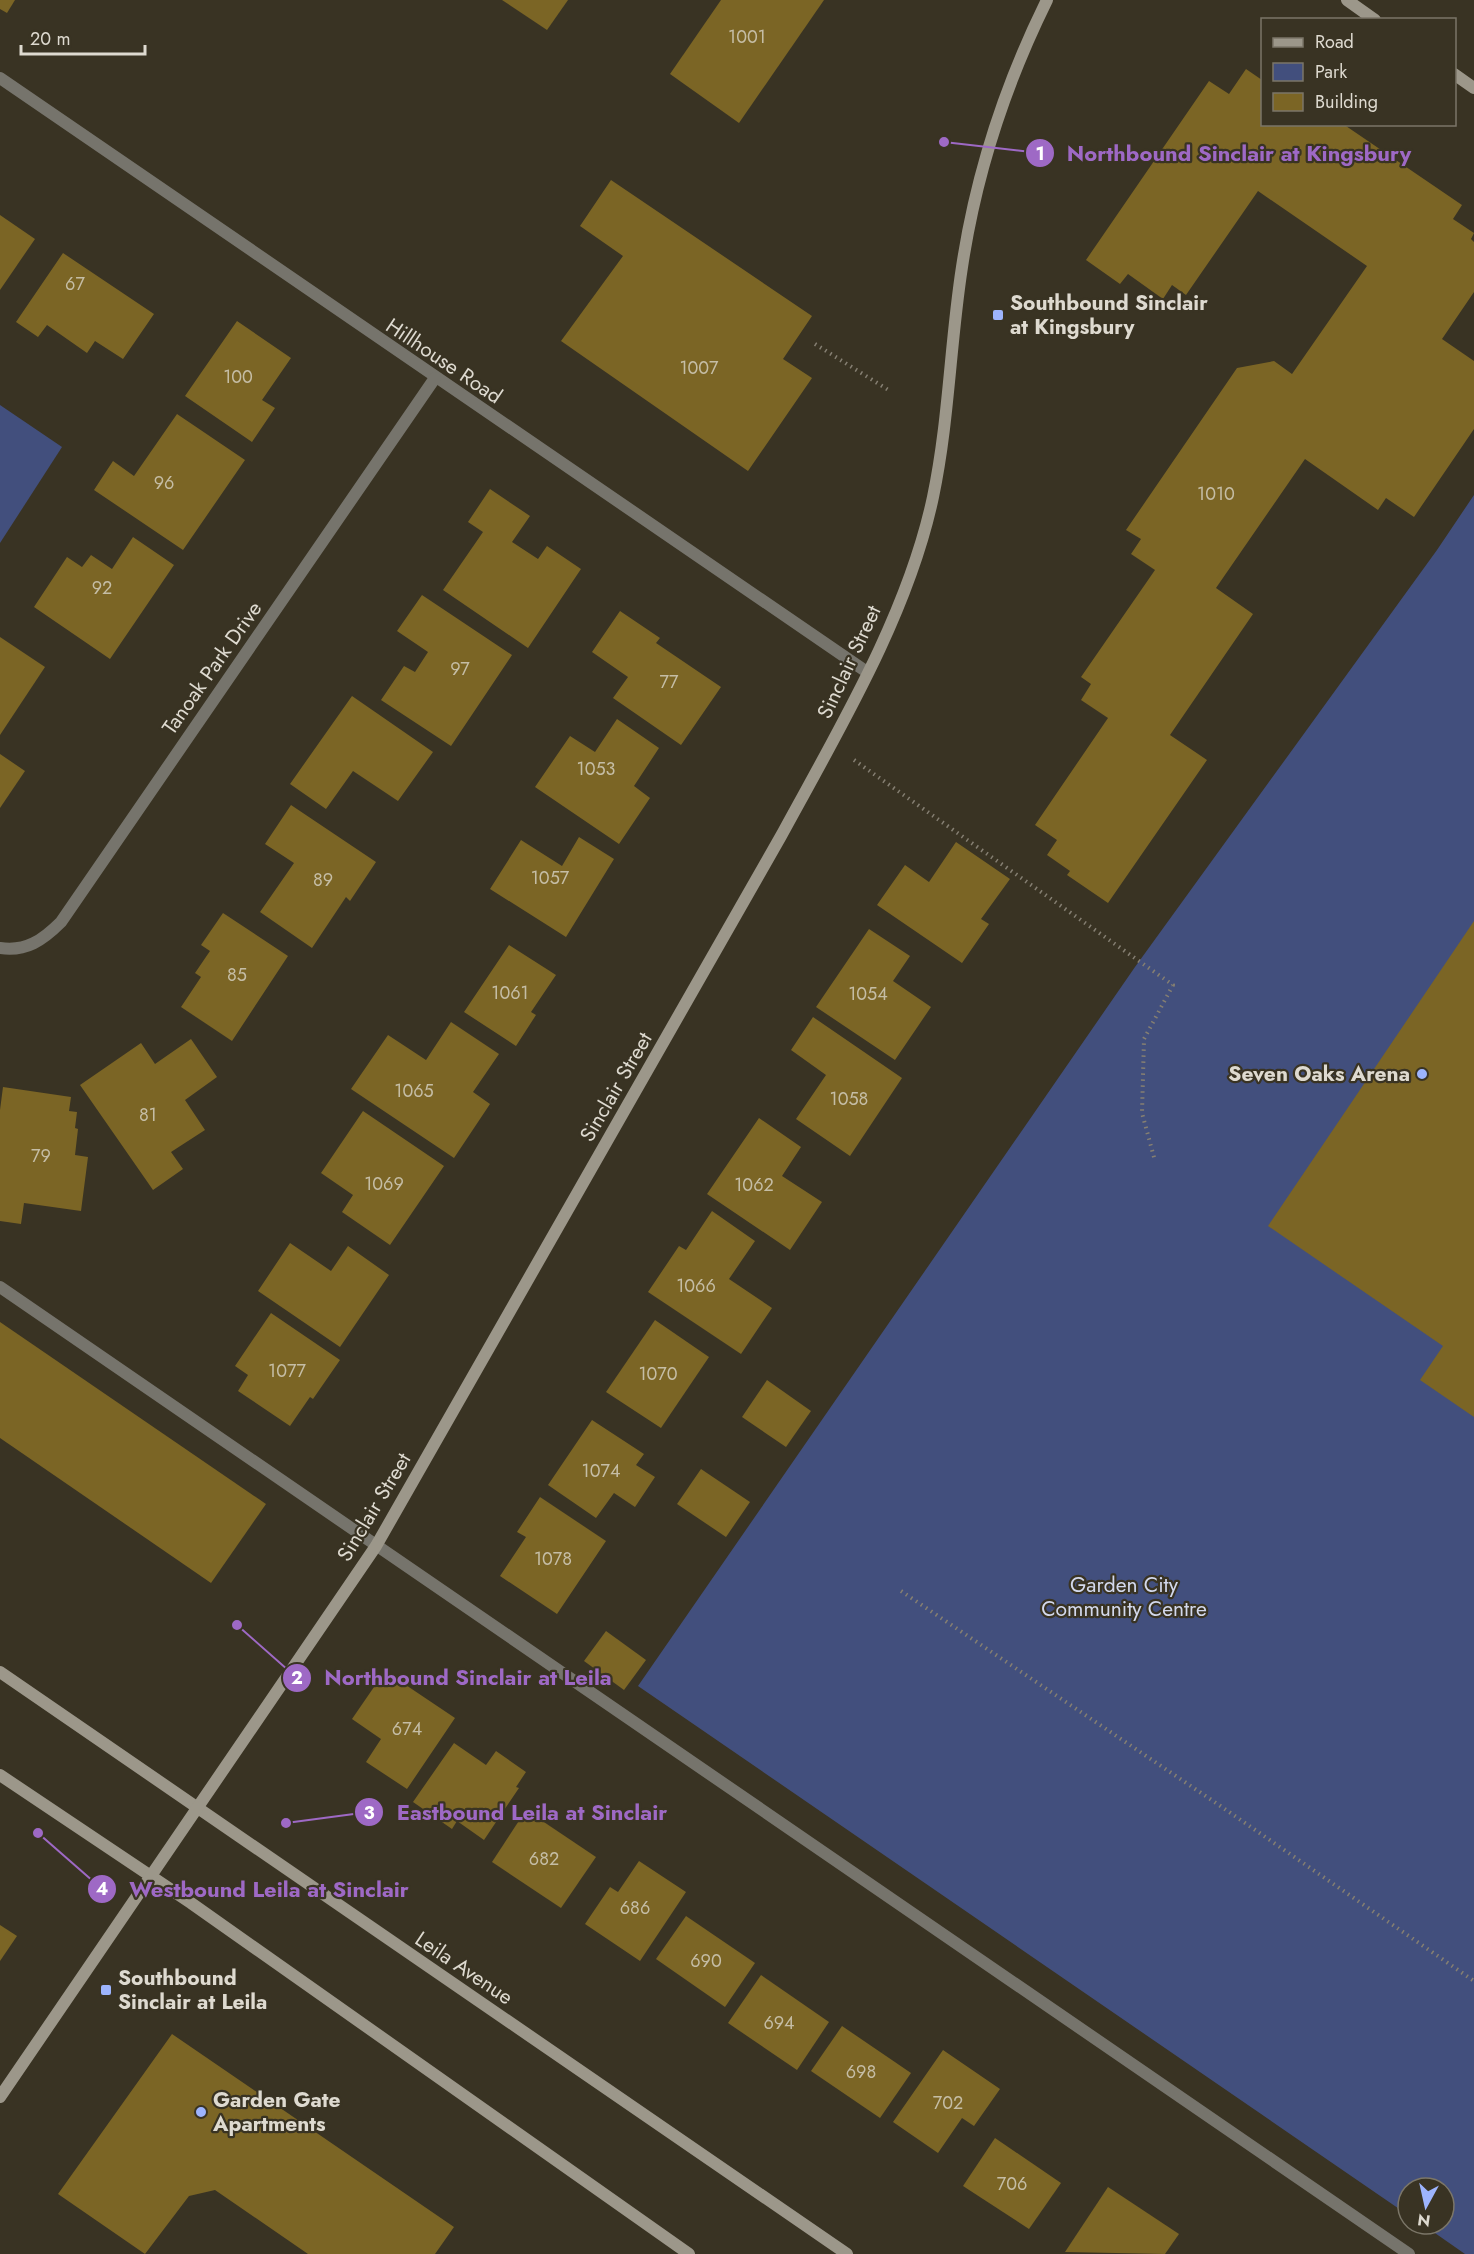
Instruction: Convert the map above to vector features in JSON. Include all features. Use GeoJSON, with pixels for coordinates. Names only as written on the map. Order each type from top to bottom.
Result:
{"type":"FeatureCollection","features":[{"type":"Feature","properties":{"kind":"street","name":"Sinclair Street"},"geometry":{"type":"LineString","coordinates":[[0,2097],[153,1876],[196,1808],[376,1546],[781,836],[867,672],[917,554],[932,498],[943,436],[962,267],[976,192],[996,120],[1019,59],[1047,0]]}},
{"type":"Feature","properties":{"kind":"street"},"geometry":{"type":"LineString","coordinates":[[1347,0],[1372,18]]}},
{"type":"Feature","properties":{"kind":"street"},"geometry":{"type":"LineString","coordinates":[[1456,75],[1474,88]]}},
{"type":"Feature","properties":{"kind":"street","name":"Hillhouse Road"},"geometry":{"type":"LineString","coordinates":[[0,78],[867,672]]}},
{"type":"Feature","properties":{"kind":"street","name":"Tanoak Park Drive"},"geometry":{"type":"LineString","coordinates":[[0,948],[24,948],[38,942],[61,922],[435,378]]}},
{"type":"Feature","properties":{"kind":"street"},"geometry":{"type":"LineString","coordinates":[[0,1287],[1409,2254]]}},
{"type":"Feature","properties":{"kind":"street","name":"Leila Avenue"},"geometry":{"type":"LineString","coordinates":[[0,1672],[847,2254]]}},
{"type":"Feature","properties":{"kind":"street"},"geometry":{"type":"LineString","coordinates":[[0,1775],[153,1876],[680,2252]]}},
{"type":"Feature","properties":{"kind":"path"},"geometry":{"type":"LineString","coordinates":[[815,344],[890,391]]}},
{"type":"Feature","properties":{"kind":"path"},"geometry":{"type":"LineString","coordinates":[[831,744],[1173,985],[1144,1039],[1142,1113],[1155,1161]]}},
{"type":"Feature","properties":{"kind":"path"},"geometry":{"type":"LineString","coordinates":[[901,1591],[1219,1805],[1474,1981]]}},
{"type":"Feature","properties":{"kind":"green space"},"geometry":{"type":"Polygon","coordinates":[[[0,405],[62,447],[0,543],[0,405]]]}},
{"type":"Feature","properties":{"kind":"green space","name":"Garden City Community Centre"},"geometry":{"type":"Polygon","coordinates":[[[1474,495],[1474,2254],[1465,2254],[1439,2236],[1456,2236],[1456,2176],[1396,2176],[1396,2207],[638,1686],[1135,967],[1437,550],[1474,495]]]}},
{"type":"Feature","properties":{"kind":"building"},"geometry":{"type":"Polygon","coordinates":[[[0,0],[15,0],[7,13],[0,9],[0,0]]]}},
{"type":"Feature","properties":{"kind":"building"},"geometry":{"type":"Polygon","coordinates":[[[502,0],[568,0],[547,30],[502,0]]]}},
{"type":"Feature","properties":{"kind":"building"},"geometry":{"type":"Polygon","coordinates":[[[721,0],[824,0],[739,123],[670,74],[721,0]]]}},
{"type":"Feature","properties":{"kind":"building"},"geometry":{"type":"Polygon","coordinates":[[[1246,69],[1261,79],[1261,126],[1346,126],[1462,205],[1453,219],[1474,233],[1471,239],[1474,242],[1474,292],[1442,339],[1474,361],[1474,429],[1414,517],[1386,498],[1378,510],[1305,459],[1216,588],[1253,614],[1170,735],[1207,760],[1108,903],[1067,875],[1070,871],[1047,855],[1057,840],[1035,825],[1108,718],[1081,700],[1091,684],[1081,677],[1155,570],[1131,554],[1141,539],[1126,530],[1237,368],[1274,361],[1292,374],[1367,266],[1258,191],[1186,295],[1172,285],[1163,299],[1128,274],[1120,284],[1086,260],[1209,81],[1229,94],[1246,69]]]}},
{"type":"Feature","properties":{"kind":"building"},"geometry":{"type":"Polygon","coordinates":[[[611,180],[812,316],[783,359],[812,378],[748,471],[561,341],[623,256],[580,226],[611,180]]]}},
{"type":"Feature","properties":{"kind":"building"},"geometry":{"type":"Polygon","coordinates":[[[0,215],[35,239],[0,290],[0,215]]]}},
{"type":"Feature","properties":{"kind":"building"},"geometry":{"type":"Polygon","coordinates":[[[63,253],[154,314],[123,359],[95,341],[87,353],[47,325],[38,337],[16,322],[63,253]]]}},
{"type":"Feature","properties":{"kind":"building"},"geometry":{"type":"Polygon","coordinates":[[[237,321],[291,358],[262,400],[275,408],[252,442],[185,396],[237,321]]]}},
{"type":"Feature","properties":{"kind":"building"},"geometry":{"type":"Polygon","coordinates":[[[177,414],[245,460],[183,550],[94,490],[113,461],[134,476],[177,414]]]}},
{"type":"Feature","properties":{"kind":"building"},"geometry":{"type":"Polygon","coordinates":[[[490,489],[530,516],[512,542],[538,559],[547,546],[581,569],[528,648],[443,590],[483,532],[468,522],[490,489]]]}},
{"type":"Feature","properties":{"kind":"building"},"geometry":{"type":"Polygon","coordinates":[[[133,537],[174,565],[110,659],[34,607],[67,557],[82,567],[91,555],[112,569],[133,537]]]}},
{"type":"Feature","properties":{"kind":"building"},"geometry":{"type":"Polygon","coordinates":[[[422,595],[512,655],[451,746],[381,700],[404,666],[415,672],[428,652],[397,631],[422,595]]]}},
{"type":"Feature","properties":{"kind":"building"},"geometry":{"type":"Polygon","coordinates":[[[620,611],[660,638],[656,643],[721,687],[681,745],[613,698],[628,677],[592,652],[620,611]]]}},
{"type":"Feature","properties":{"kind":"building"},"geometry":{"type":"Polygon","coordinates":[[[0,637],[45,667],[0,735],[0,637]]]}},
{"type":"Feature","properties":{"kind":"building"},"geometry":{"type":"Polygon","coordinates":[[[352,696],[433,752],[398,801],[353,771],[326,809],[290,784],[352,696]]]}},
{"type":"Feature","properties":{"kind":"building"},"geometry":{"type":"Polygon","coordinates":[[[617,719],[659,748],[634,786],[650,798],[619,844],[535,787],[570,736],[595,752],[617,719]]]}},
{"type":"Feature","properties":{"kind":"building"},"geometry":{"type":"Polygon","coordinates":[[[0,754],[25,771],[0,808],[0,754]]]}},
{"type":"Feature","properties":{"kind":"building"},"geometry":{"type":"Polygon","coordinates":[[[291,805],[376,862],[350,901],[346,897],[312,948],[260,912],[294,863],[265,844],[291,805]]]}},
{"type":"Feature","properties":{"kind":"building"},"geometry":{"type":"Polygon","coordinates":[[[579,837],[614,859],[566,937],[490,889],[521,840],[562,866],[579,837]]]}},
{"type":"Feature","properties":{"kind":"building"},"geometry":{"type":"Polygon","coordinates":[[[956,842],[1010,879],[981,919],[989,924],[962,963],[877,905],[905,865],[929,882],[956,842]]]}},
{"type":"Feature","properties":{"kind":"building"},"geometry":{"type":"Polygon","coordinates":[[[223,913],[288,956],[232,1041],[181,1007],[201,977],[195,973],[210,951],[201,945],[223,913]]]}},
{"type":"Feature","properties":{"kind":"building","name":"Seven Oaks Arena"},"geometry":{"type":"Polygon","coordinates":[[[1474,921],[1474,1417],[1420,1380],[1443,1346],[1268,1226],[1474,921]]]}},
{"type":"Feature","properties":{"kind":"building"},"geometry":{"type":"Polygon","coordinates":[[[869,929],[910,956],[893,981],[931,1007],[895,1060],[816,1007],[869,929]]]}},
{"type":"Feature","properties":{"kind":"building"},"geometry":{"type":"Polygon","coordinates":[[[509,945],[556,975],[531,1012],[536,1015],[516,1046],[464,1012],[509,945]]]}},
{"type":"Feature","properties":{"kind":"building"},"geometry":{"type":"Polygon","coordinates":[[[813,1017],[902,1078],[850,1156],[796,1119],[826,1075],[791,1050],[813,1017]]]}},
{"type":"Feature","properties":{"kind":"building"},"geometry":{"type":"Polygon","coordinates":[[[451,1022],[499,1054],[473,1092],[490,1104],[454,1158],[351,1089],[388,1035],[426,1060],[451,1022]]]}},
{"type":"Feature","properties":{"kind":"building"},"geometry":{"type":"Polygon","coordinates":[[[191,1039],[217,1077],[185,1100],[205,1130],[171,1152],[183,1169],[153,1190],[80,1085],[141,1043],[155,1064],[191,1039]]]}},
{"type":"Feature","properties":{"kind":"building"},"geometry":{"type":"Polygon","coordinates":[[[3,1087],[71,1097],[69,1111],[77,1112],[75,1155],[88,1157],[81,1211],[24,1203],[21,1224],[0,1221],[0,1110],[3,1087]]]}},
{"type":"Feature","properties":{"kind":"building"},"geometry":{"type":"Polygon","coordinates":[[[363,1111],[444,1166],[390,1245],[342,1212],[353,1195],[321,1173],[363,1111]]]}},
{"type":"Feature","properties":{"kind":"building"},"geometry":{"type":"Polygon","coordinates":[[[759,1118],[801,1147],[782,1176],[822,1202],[790,1250],[707,1194],[759,1118]]]}},
{"type":"Feature","properties":{"kind":"building"},"geometry":{"type":"Polygon","coordinates":[[[712,1211],[755,1241],[729,1279],[772,1308],[741,1354],[648,1292],[679,1246],[686,1250],[712,1211]]]}},
{"type":"Feature","properties":{"kind":"building"},"geometry":{"type":"Polygon","coordinates":[[[290,1243],[331,1271],[348,1246],[389,1275],[340,1347],[258,1291],[290,1243]]]}},
{"type":"Feature","properties":{"kind":"building"},"geometry":{"type":"Polygon","coordinates":[[[271,1313],[340,1360],[313,1399],[310,1397],[290,1426],[238,1391],[248,1375],[235,1366],[271,1313]]]}},
{"type":"Feature","properties":{"kind":"building"},"geometry":{"type":"Polygon","coordinates":[[[655,1320],[709,1357],[661,1428],[606,1392],[655,1320]]]}},
{"type":"Feature","properties":{"kind":"building"},"geometry":{"type":"Polygon","coordinates":[[[0,1322],[266,1504],[211,1583],[0,1438],[0,1322]]]}},
{"type":"Feature","properties":{"kind":"building"},"geometry":{"type":"Polygon","coordinates":[[[767,1380],[811,1411],[786,1447],[742,1417],[767,1380]]]}},
{"type":"Feature","properties":{"kind":"building"},"geometry":{"type":"Polygon","coordinates":[[[592,1420],[644,1454],[636,1465],[655,1477],[635,1507],[614,1493],[596,1518],[548,1485],[592,1420]]]}},
{"type":"Feature","properties":{"kind":"building"},"geometry":{"type":"Polygon","coordinates":[[[701,1469],[750,1502],[726,1537],[677,1504],[701,1469]]]}},
{"type":"Feature","properties":{"kind":"building"},"geometry":{"type":"Polygon","coordinates":[[[540,1497],[606,1541],[557,1614],[500,1576],[526,1537],[517,1532],[540,1497]]]}},
{"type":"Feature","properties":{"kind":"building"},"geometry":{"type":"Polygon","coordinates":[[[606,1631],[646,1660],[624,1690],[584,1661],[606,1631]]]}},
{"type":"Feature","properties":{"kind":"building"},"geometry":{"type":"Polygon","coordinates":[[[385,1671],[455,1718],[407,1789],[366,1762],[381,1739],[352,1719],[385,1671]]]}},
{"type":"Feature","properties":{"kind":"building"},"geometry":{"type":"Polygon","coordinates":[[[454,1743],[486,1765],[496,1751],[526,1772],[516,1787],[519,1788],[484,1840],[457,1821],[452,1829],[413,1802],[454,1743]]]}},
{"type":"Feature","properties":{"kind":"building"},"geometry":{"type":"Polygon","coordinates":[[[526,1810],[596,1857],[561,1908],[492,1862],[526,1810]]]}},
{"type":"Feature","properties":{"kind":"building"},"geometry":{"type":"Polygon","coordinates":[[[639,1861],[686,1892],[640,1961],[585,1924],[610,1887],[618,1892],[639,1861]]]}},
{"type":"Feature","properties":{"kind":"building"},"geometry":{"type":"Polygon","coordinates":[[[686,1916],[755,1963],[725,2007],[656,1959],[686,1916]]]}},
{"type":"Feature","properties":{"kind":"building"},"geometry":{"type":"Polygon","coordinates":[[[0,1925],[17,1936],[0,1961],[0,1925]]]}},
{"type":"Feature","properties":{"kind":"building"},"geometry":{"type":"Polygon","coordinates":[[[761,1975],[829,2022],[797,2070],[728,2023],[761,1975]]]}},
{"type":"Feature","properties":{"kind":"building"},"geometry":{"type":"Polygon","coordinates":[[[842,2026],[911,2073],[880,2118],[811,2071],[842,2026]]]}},
{"type":"Feature","properties":{"kind":"building","name":"Garden Gate Apartments"},"geometry":{"type":"Polygon","coordinates":[[[172,2034],[454,2227],[435,2254],[308,2254],[215,2190],[189,2196],[145,2254],[58,2194],[172,2034]]]}},
{"type":"Feature","properties":{"kind":"building"},"geometry":{"type":"Polygon","coordinates":[[[943,2050],[1000,2089],[974,2126],[962,2118],[938,2153],[893,2122],[943,2050]]]}},
{"type":"Feature","properties":{"kind":"building"},"geometry":{"type":"Polygon","coordinates":[[[995,2138],[1061,2183],[1029,2229],[963,2186],[995,2138]]]}},
{"type":"Feature","properties":{"kind":"building"},"geometry":{"type":"Polygon","coordinates":[[[1108,2187],[1179,2234],[1165,2254],[1065,2252],[1108,2187]]]}},
{"type":"Feature","properties":{"kind":"place","name":"Northbound Sinclair at Kingsbury"},"geometry":{"type":"Point","coordinates":[944,142]}},
{"type":"Feature","properties":{"kind":"place","name":"Southbound Sinclair at Kingsbury"},"geometry":{"type":"Point","coordinates":[998,315]}},
{"type":"Feature","properties":{"kind":"place","name":"Seven Oaks Arena"},"geometry":{"type":"Point","coordinates":[1422,1074]}},
{"type":"Feature","properties":{"kind":"place","name":"Northbound Sinclair at Leila"},"geometry":{"type":"Point","coordinates":[237,1625]}},
{"type":"Feature","properties":{"kind":"place","name":"Eastbound Leila at Sinclair"},"geometry":{"type":"Point","coordinates":[286,1823]}},
{"type":"Feature","properties":{"kind":"place","name":"Westbound Leila at Sinclair"},"geometry":{"type":"Point","coordinates":[38,1833]}},
{"type":"Feature","properties":{"kind":"place","name":"Southbound Sinclair at Leila"},"geometry":{"type":"Point","coordinates":[106,1990]}},
{"type":"Feature","properties":{"kind":"place","name":"Garden Gate Apartments"},"geometry":{"type":"Point","coordinates":[201,2112]}}]}
